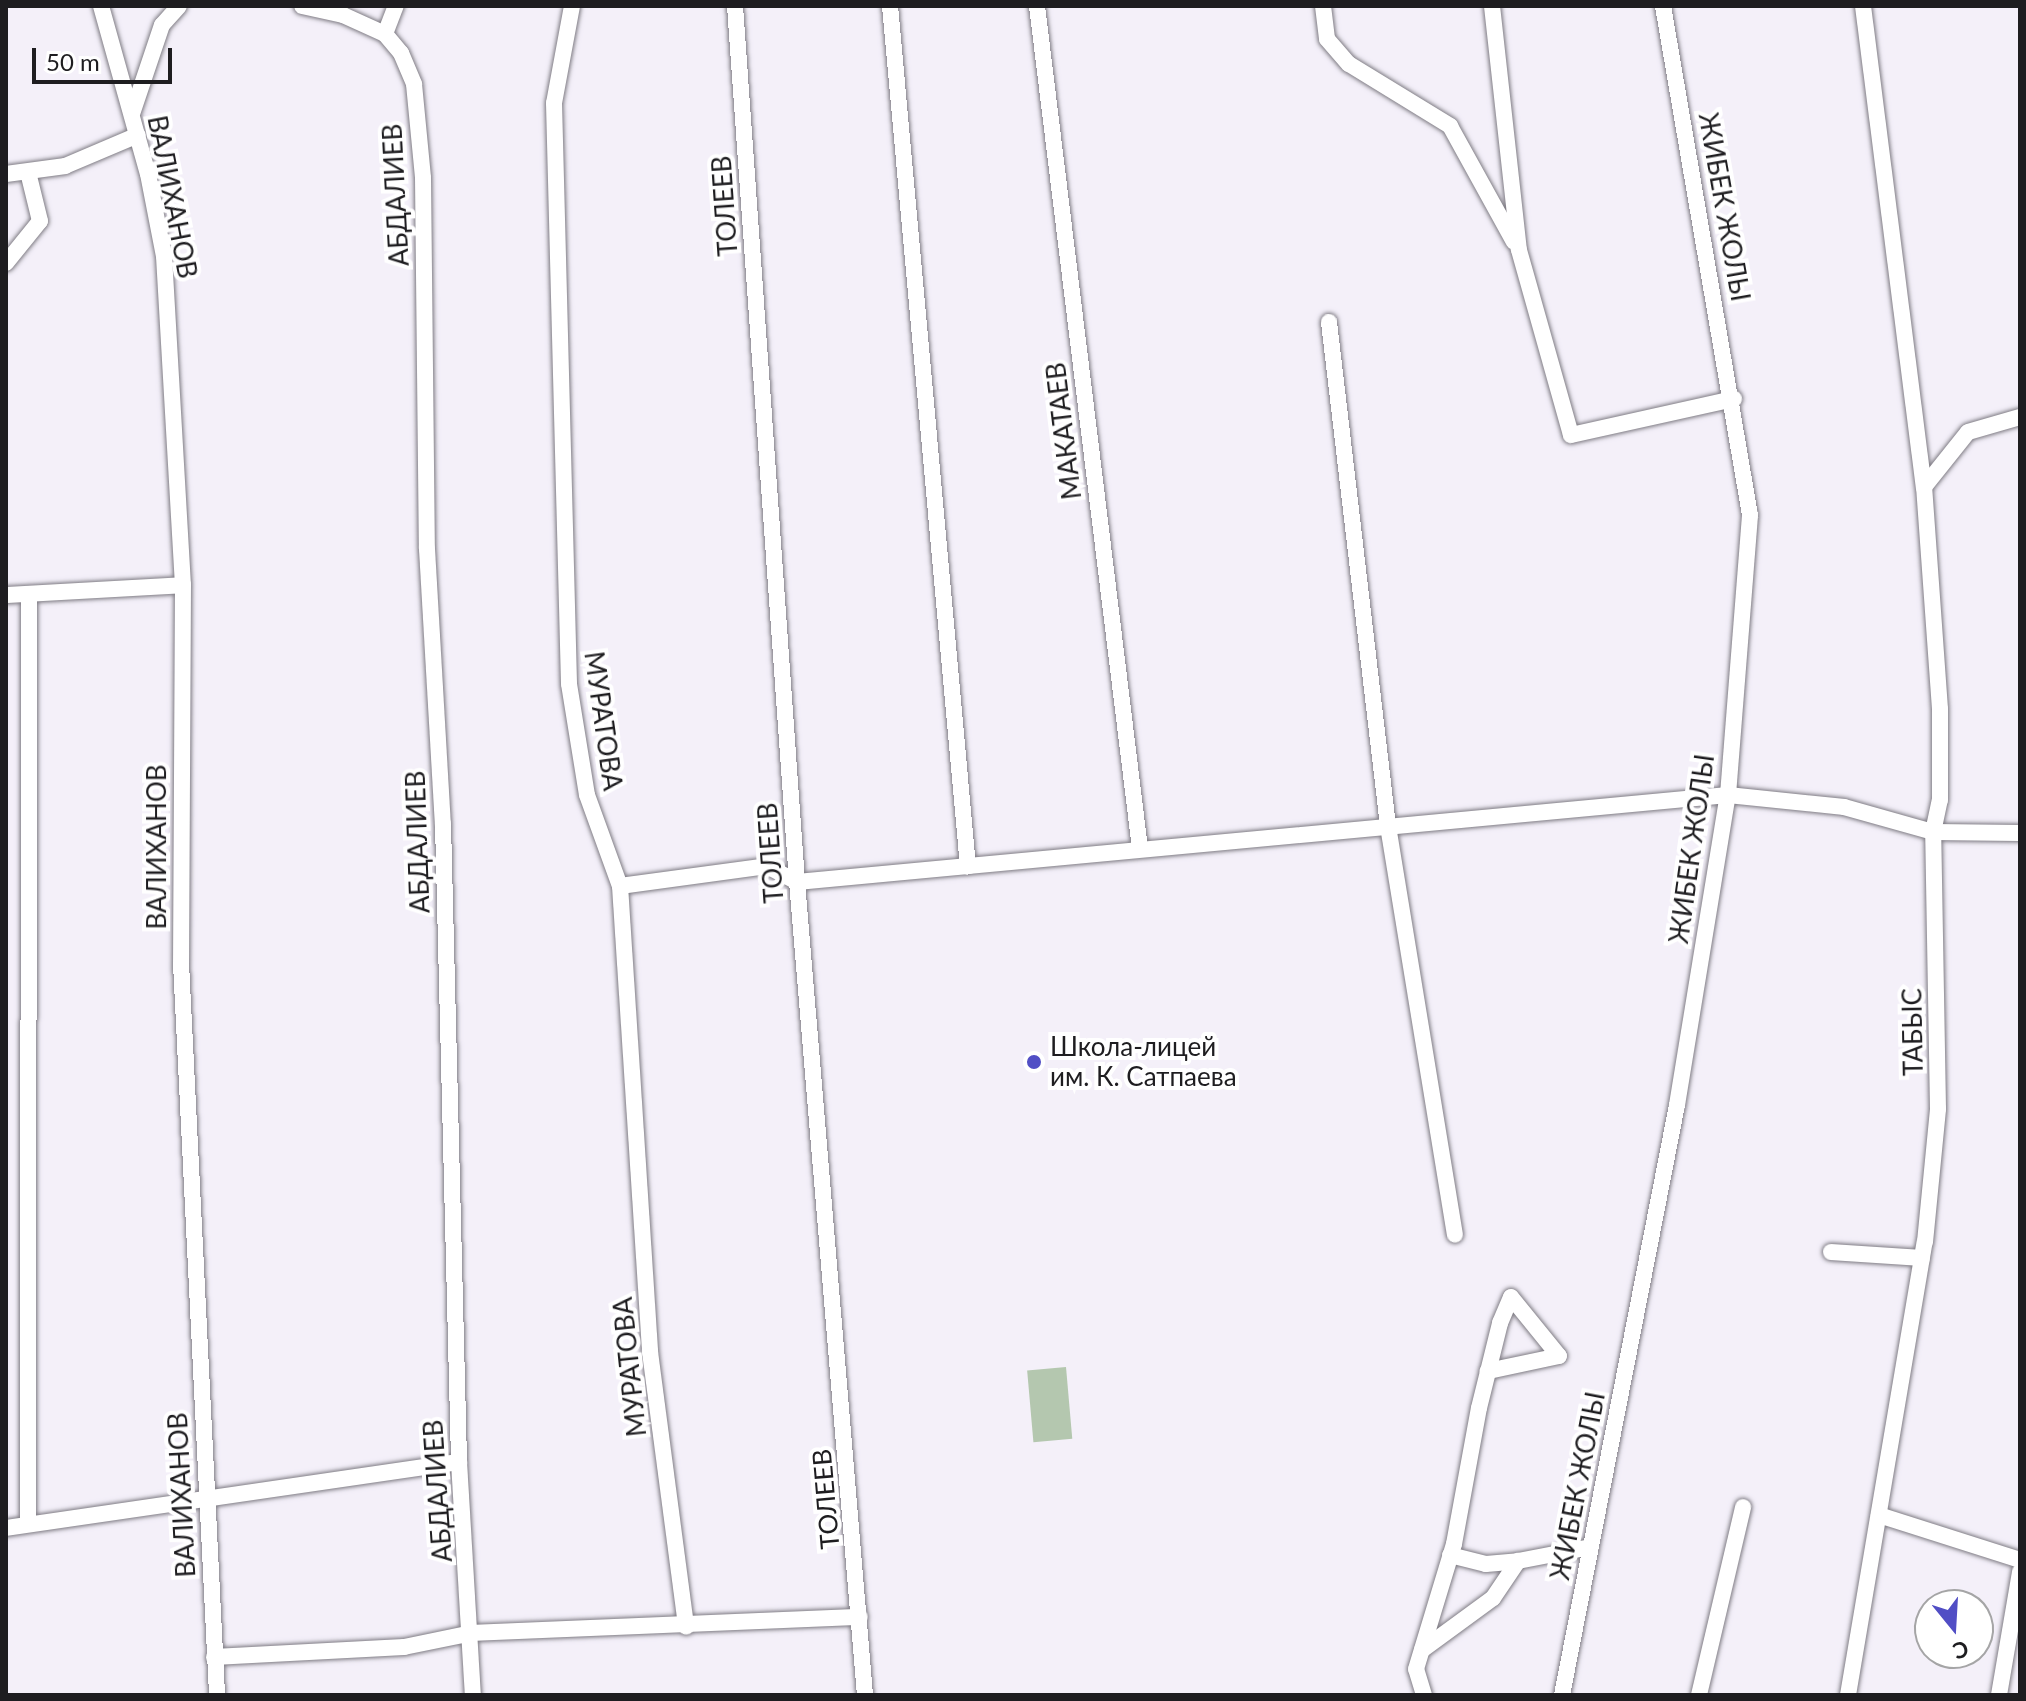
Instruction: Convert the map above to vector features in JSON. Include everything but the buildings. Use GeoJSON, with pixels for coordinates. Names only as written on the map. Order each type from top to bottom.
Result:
{"type":"FeatureCollection","features":[{"type":"Feature","properties":{"kind":"street","name":"ВАЛИХАНОВ"},"geometry":{"type":"LineString","coordinates":[[101,6],[138,135],[164,256],[183,585],[181,963],[217,1695]]}},
{"type":"Feature","properties":{"kind":"street"},"geometry":{"type":"LineString","coordinates":[[132,114],[162,25],[179,6]]}},
{"type":"Feature","properties":{"kind":"street"},"geometry":{"type":"LineString","coordinates":[[312,7],[385,34],[396,6]]}},
{"type":"Feature","properties":{"kind":"street","name":"МУРАТОВА"},"geometry":{"type":"LineString","coordinates":[[572,6],[554,103],[569,684],[587,795],[620,886],[650,1352],[686,1627]]}},
{"type":"Feature","properties":{"kind":"street","name":"ТОЛЕЕВ"},"geometry":{"type":"LineString","coordinates":[[735,6],[797,882],[865,1695]]}},
{"type":"Feature","properties":{"kind":"street"},"geometry":{"type":"LineString","coordinates":[[890,6],[968,866]]}},
{"type":"Feature","properties":{"kind":"street","name":"МАКАТАЕВ"},"geometry":{"type":"LineString","coordinates":[[1037,6],[1140,849]]}},
{"type":"Feature","properties":{"kind":"street"},"geometry":{"type":"LineString","coordinates":[[1323,6],[1327,39],[1349,64],[1450,126],[1519,250]]}},
{"type":"Feature","properties":{"kind":"street"},"geometry":{"type":"LineString","coordinates":[[1492,6],[1519,250],[1571,435],[1734,399]]}},
{"type":"Feature","properties":{"kind":"street","name":"ЖИБЕК ЖОЛЫ"},"geometry":{"type":"LineString","coordinates":[[1562,1695],[1677,1105],[1728,795],[1750,515],[1734,399],[1663,6]]}},
{"type":"Feature","properties":{"kind":"street","name":"ТАБЫС"},"geometry":{"type":"LineString","coordinates":[[1848,1695],[1922,1258],[1938,1109],[1933,832],[1940,800],[1940,709],[1924,487],[1863,6]]}},
{"type":"Feature","properties":{"kind":"street","name":"АБДАЛИЕВ"},"geometry":{"type":"LineString","coordinates":[[385,34],[401,53],[414,84],[423,178],[427,549],[443,824],[459,1462],[472,1633],[473,1695]]}},
{"type":"Feature","properties":{"kind":"street"},"geometry":{"type":"LineString","coordinates":[[6,174],[65,166],[138,135]]}},
{"type":"Feature","properties":{"kind":"street"},"geometry":{"type":"LineString","coordinates":[[6,263],[40,221],[28,172]]}},
{"type":"Feature","properties":{"kind":"street"},"geometry":{"type":"LineString","coordinates":[[1329,322],[1388,826],[1455,1235]]}},
{"type":"Feature","properties":{"kind":"street"},"geometry":{"type":"LineString","coordinates":[[1924,487],[1968,432],[2020,417]]}},
{"type":"Feature","properties":{"kind":"street"},"geometry":{"type":"LineString","coordinates":[[6,595],[183,585]]}},
{"type":"Feature","properties":{"kind":"street"},"geometry":{"type":"LineString","coordinates":[[28,1522],[29,594]]}},
{"type":"Feature","properties":{"kind":"street"},"geometry":{"type":"LineString","coordinates":[[620,886],[767,866],[797,882],[1728,795],[1844,807],[1933,832],[2020,833]]}},
{"type":"Feature","properties":{"kind":"street"},"geometry":{"type":"LineString","coordinates":[[1831,1252],[1922,1258]]}},
{"type":"Feature","properties":{"kind":"street"},"geometry":{"type":"LineString","coordinates":[[1424,1695],[1416,1669],[1450,1555],[1488,1371],[1500,1323],[1511,1297],[1559,1356],[1488,1371]]}},
{"type":"Feature","properties":{"kind":"street"},"geometry":{"type":"LineString","coordinates":[[6,1528],[28,1522],[205,1496],[459,1462]]}},
{"type":"Feature","properties":{"kind":"street"},"geometry":{"type":"LineString","coordinates":[[1699,1695],[1743,1507]]}},
{"type":"Feature","properties":{"kind":"street"},"geometry":{"type":"LineString","coordinates":[[1879,1515],[2020,1560]]}},
{"type":"Feature","properties":{"kind":"street"},"geometry":{"type":"LineString","coordinates":[[1450,1555],[1486,1564],[1591,1547]]}},
{"type":"Feature","properties":{"kind":"street"},"geometry":{"type":"LineString","coordinates":[[1422,1650],[1493,1598],[1518,1561]]}},
{"type":"Feature","properties":{"kind":"street"},"geometry":{"type":"LineString","coordinates":[[1999,1695],[2020,1572]]}},
{"type":"Feature","properties":{"kind":"street"},"geometry":{"type":"LineString","coordinates":[[214,1657],[404,1647],[472,1633],[686,1627],[860,1617]]}},
{"type":"Feature","properties":{"kind":"green space"},"geometry":{"type":"Polygon","coordinates":[[[1066,1367],[1072,1439],[1033,1442],[1027,1370],[1066,1367]]]}},
{"type":"Feature","properties":{"kind":"place","name":"Школа-лицей им. К. Сатпаева"},"geometry":{"type":"Point","coordinates":[1034,1062]}}]}
